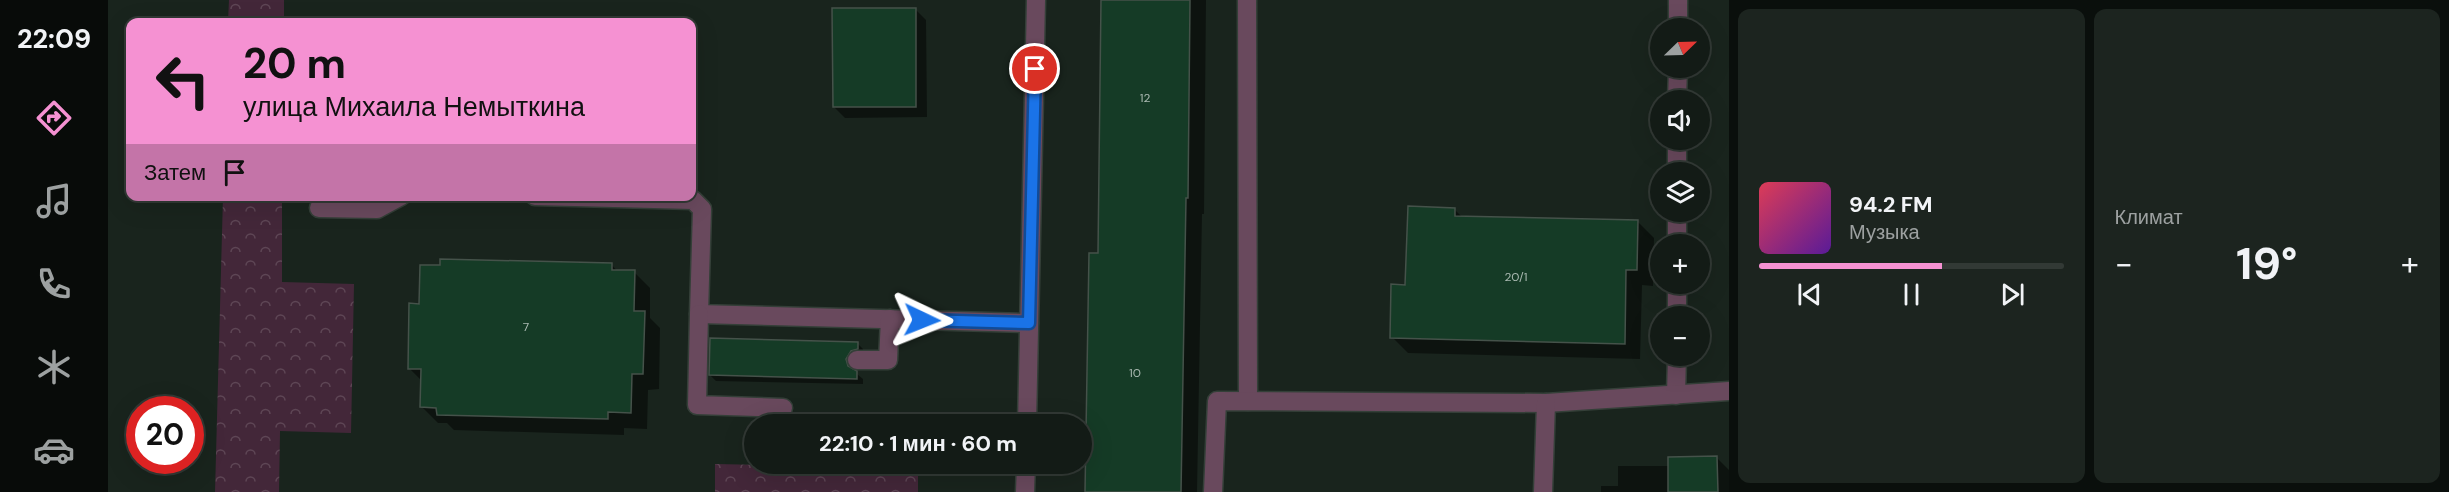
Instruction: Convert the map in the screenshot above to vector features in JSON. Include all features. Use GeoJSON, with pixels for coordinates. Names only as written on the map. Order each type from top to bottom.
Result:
{"type":"FeatureCollection","features":[{"type":"Feature","properties":{"kind":"street"},"geometry":{"type":"LineString","coordinates":[[1027,414],[1036,0]]}},
{"type":"Feature","properties":{"kind":"street"},"geometry":{"type":"LineString","coordinates":[[1247,0],[1248,401]]}},
{"type":"Feature","properties":{"kind":"street"},"geometry":{"type":"LineString","coordinates":[[1678,0],[1678,18]]}},
{"type":"Feature","properties":{"kind":"street"},"geometry":{"type":"LineString","coordinates":[[319,208],[377,209],[392,201]]}},
{"type":"Feature","properties":{"kind":"street"},"geometry":{"type":"LineString","coordinates":[[695,201],[702,209],[697,405],[783,408]]}},
{"type":"Feature","properties":{"kind":"street"},"geometry":{"type":"LineString","coordinates":[[699,314],[1029,323]]}},
{"type":"Feature","properties":{"kind":"street"},"geometry":{"type":"LineString","coordinates":[[857,360],[888,360],[890,319]]}},
{"type":"Feature","properties":{"kind":"street"},"geometry":{"type":"LineString","coordinates":[[1676,395],[1677,366]]}},
{"type":"Feature","properties":{"kind":"street"},"geometry":{"type":"LineString","coordinates":[[1214,492],[1217,401],[1546,403],[1729,391]]}},
{"type":"Feature","properties":{"kind":"street"},"geometry":{"type":"LineString","coordinates":[[1543,492],[1546,403]]}},
{"type":"Feature","properties":{"kind":"street"},"geometry":{"type":"LineString","coordinates":[[1025,492],[1026,474]]}},
{"type":"Feature","properties":{"kind":"green space"},"geometry":{"type":"Polygon","coordinates":[[[229,0],[284,0],[284,18],[228,18],[229,0]]]}},
{"type":"Feature","properties":{"kind":"green space"},"geometry":{"type":"Polygon","coordinates":[[[223,201],[282,201],[282,282],[354,284],[351,433],[280,431],[279,492],[215,492],[223,201]]]}},
{"type":"Feature","properties":{"kind":"green space"},"geometry":{"type":"Polygon","coordinates":[[[715,464],[744,465],[744,474],[918,474],[918,492],[715,492],[715,464]]]}},
{"type":"Feature","properties":{"kind":"building"},"geometry":{"type":"Polygon","coordinates":[[[1101,0],[1190,0],[1181,492],[1085,492],[1085,474],[1092,474],[1092,414],[1086,414],[1089,253],[1098,253],[1101,0]]]}},
{"type":"Feature","properties":{"kind":"building"},"geometry":{"type":"Polygon","coordinates":[[[832,8],[916,8],[916,107],[833,107],[832,8]]]}},
{"type":"Feature","properties":{"kind":"building"},"geometry":{"type":"Polygon","coordinates":[[[1408,206],[1455,208],[1455,216],[1638,220],[1637,270],[1626,270],[1625,344],[1390,338],[1391,284],[1405,285],[1408,206]]]}},
{"type":"Feature","properties":{"kind":"building"},"geometry":{"type":"Polygon","coordinates":[[[440,259],[612,263],[612,270],[635,270],[634,311],[645,311],[643,374],[632,374],[631,413],[608,412],[608,419],[437,415],[436,408],[420,407],[421,369],[408,369],[409,303],[419,304],[420,265],[440,265],[440,259]]]}},
{"type":"Feature","properties":{"kind":"building"},"geometry":{"type":"Polygon","coordinates":[[[710,338],[858,342],[858,349],[851,351],[846,359],[848,366],[857,371],[857,379],[709,375],[710,338]]]}},
{"type":"Feature","properties":{"kind":"building"},"geometry":{"type":"Polygon","coordinates":[[[1717,456],[1718,492],[1668,492],[1668,457],[1717,456]]]}},
{"type":"Feature","properties":{"kind":"route"},"geometry":{"type":"LineString","coordinates":[[922,320],[1029,323],[1035,69]]}}]}
